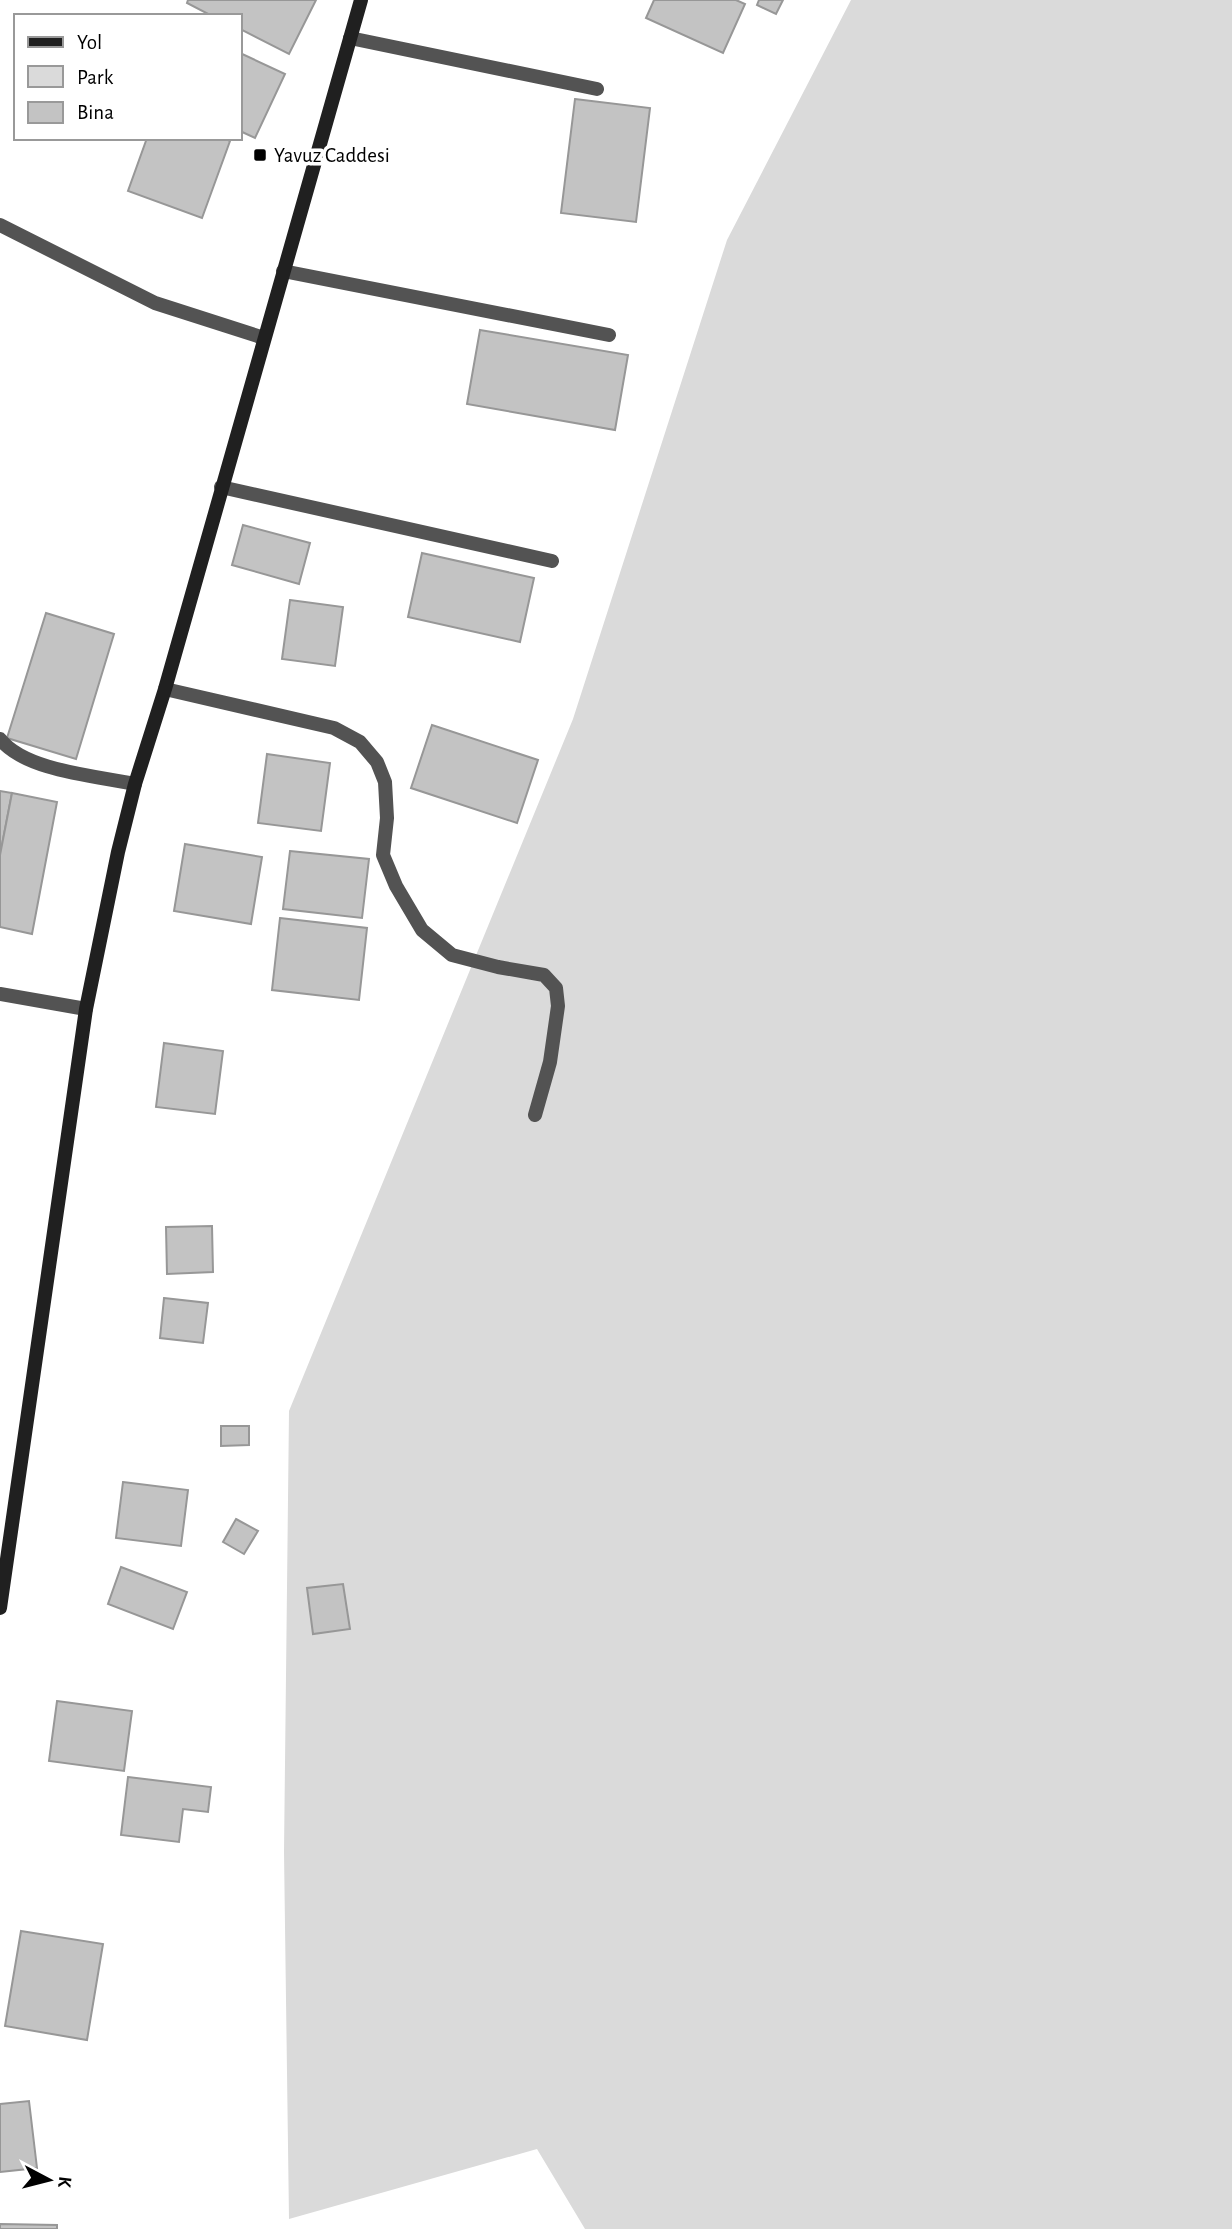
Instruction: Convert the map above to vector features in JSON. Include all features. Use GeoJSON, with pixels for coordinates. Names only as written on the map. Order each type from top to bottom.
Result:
{"type":"FeatureCollection","features":[{"type":"Feature","properties":{"kind":"main road"},"geometry":{"type":"LineString","coordinates":[[0,1608],[86,1009],[118,852],[135,784],[165,690],[361,0]]}},
{"type":"Feature","properties":{"kind":"street"},"geometry":{"type":"LineString","coordinates":[[350,38],[597,89]]}},
{"type":"Feature","properties":{"kind":"street"},"geometry":{"type":"LineString","coordinates":[[0,225],[155,303],[264,338]]}},
{"type":"Feature","properties":{"kind":"street"},"geometry":{"type":"LineString","coordinates":[[283,271],[609,335]]}},
{"type":"Feature","properties":{"kind":"street"},"geometry":{"type":"LineString","coordinates":[[221,487],[552,561]]}},
{"type":"Feature","properties":{"kind":"street"},"geometry":{"type":"LineString","coordinates":[[165,690],[334,727],[360,742],[377,762],[385,782],[387,818],[383,855],[396,886],[422,930],[452,955],[544,975],[556,988],[558,1006],[550,1062],[535,1115]]}},
{"type":"Feature","properties":{"kind":"street"},"geometry":{"type":"LineString","coordinates":[[0,739],[22,757],[64,770],[135,784]]}},
{"type":"Feature","properties":{"kind":"street"},"geometry":{"type":"LineString","coordinates":[[0,994],[86,1009]]}},
{"type":"Feature","properties":{"kind":"green space"},"geometry":{"type":"Polygon","coordinates":[[[851,0],[1232,0],[1232,2229],[585,2229],[537,2149],[289,2219],[284,1852],[289,1411],[573,719],[727,240],[851,0]]]}},
{"type":"Feature","properties":{"kind":"building"},"geometry":{"type":"Polygon","coordinates":[[[188,0],[316,0],[289,54],[242,30],[242,14],[208,14],[187,3],[188,0]]]}},
{"type":"Feature","properties":{"kind":"building"},"geometry":{"type":"Polygon","coordinates":[[[654,0],[736,0],[745,4],[723,53],[646,18],[654,0]]]}},
{"type":"Feature","properties":{"kind":"building"},"geometry":{"type":"Polygon","coordinates":[[[759,0],[783,0],[776,14],[757,5],[759,0]]]}},
{"type":"Feature","properties":{"kind":"building"},"geometry":{"type":"Polygon","coordinates":[[[242,54],[285,74],[255,138],[242,132],[242,54]]]}},
{"type":"Feature","properties":{"kind":"building"},"geometry":{"type":"Polygon","coordinates":[[[575,99],[650,108],[636,222],[561,213],[575,99]]]}},
{"type":"Feature","properties":{"kind":"building"},"geometry":{"type":"Polygon","coordinates":[[[146,140],[230,141],[202,218],[128,191],[146,140]]]}},
{"type":"Feature","properties":{"kind":"building"},"geometry":{"type":"Polygon","coordinates":[[[480,330],[628,355],[615,430],[467,404],[480,330]]]}},
{"type":"Feature","properties":{"kind":"building"},"geometry":{"type":"Polygon","coordinates":[[[243,525],[310,543],[299,584],[232,565],[243,525]]]}},
{"type":"Feature","properties":{"kind":"building"},"geometry":{"type":"Polygon","coordinates":[[[422,553],[534,578],[520,642],[408,617],[422,553]]]}},
{"type":"Feature","properties":{"kind":"building"},"geometry":{"type":"Polygon","coordinates":[[[290,600],[343,607],[335,666],[282,659],[290,600]]]}},
{"type":"Feature","properties":{"kind":"building"},"geometry":{"type":"Polygon","coordinates":[[[46,613],[114,634],[76,759],[7,738],[46,613]]]}},
{"type":"Feature","properties":{"kind":"building"},"geometry":{"type":"Polygon","coordinates":[[[432,725],[538,760],[517,823],[411,788],[432,725]]]}},
{"type":"Feature","properties":{"kind":"building"},"geometry":{"type":"Polygon","coordinates":[[[267,754],[330,763],[321,831],[258,823],[267,754]]]}},
{"type":"Feature","properties":{"kind":"building"},"geometry":{"type":"Polygon","coordinates":[[[0,791],[12,793],[0,855],[0,791]]]}},
{"type":"Feature","properties":{"kind":"building"},"geometry":{"type":"Polygon","coordinates":[[[12,793],[57,802],[32,934],[0,927],[0,855],[12,793]]]}},
{"type":"Feature","properties":{"kind":"building"},"geometry":{"type":"Polygon","coordinates":[[[185,844],[262,857],[251,924],[174,911],[185,844]]]}},
{"type":"Feature","properties":{"kind":"building"},"geometry":{"type":"Polygon","coordinates":[[[290,851],[369,859],[362,918],[283,909],[290,851]]]}},
{"type":"Feature","properties":{"kind":"building"},"geometry":{"type":"Polygon","coordinates":[[[280,918],[367,928],[359,1000],[272,990],[280,918]]]}},
{"type":"Feature","properties":{"kind":"building"},"geometry":{"type":"Polygon","coordinates":[[[164,1043],[223,1051],[215,1114],[156,1107],[164,1043]]]}},
{"type":"Feature","properties":{"kind":"building"},"geometry":{"type":"Polygon","coordinates":[[[212,1226],[213,1272],[167,1274],[166,1227],[212,1226]]]}},
{"type":"Feature","properties":{"kind":"building"},"geometry":{"type":"Polygon","coordinates":[[[164,1298],[208,1303],[203,1343],[160,1338],[164,1298]]]}},
{"type":"Feature","properties":{"kind":"building"},"geometry":{"type":"Polygon","coordinates":[[[221,1426],[249,1426],[249,1445],[221,1446],[221,1426]]]}},
{"type":"Feature","properties":{"kind":"building"},"geometry":{"type":"Polygon","coordinates":[[[123,1482],[188,1490],[181,1546],[116,1538],[123,1482]]]}},
{"type":"Feature","properties":{"kind":"building"},"geometry":{"type":"Polygon","coordinates":[[[236,1519],[258,1531],[244,1554],[223,1542],[236,1519]]]}},
{"type":"Feature","properties":{"kind":"building"},"geometry":{"type":"Polygon","coordinates":[[[121,1567],[187,1592],[173,1629],[108,1604],[121,1567]]]}},
{"type":"Feature","properties":{"kind":"building"},"geometry":{"type":"Polygon","coordinates":[[[343,1584],[350,1629],[313,1634],[307,1588],[343,1584]]]}},
{"type":"Feature","properties":{"kind":"building"},"geometry":{"type":"Polygon","coordinates":[[[57,1701],[132,1711],[124,1771],[49,1761],[57,1701]]]}},
{"type":"Feature","properties":{"kind":"building"},"geometry":{"type":"Polygon","coordinates":[[[128,1777],[211,1787],[208,1812],[183,1809],[179,1842],[121,1835],[128,1777]]]}},
{"type":"Feature","properties":{"kind":"building"},"geometry":{"type":"Polygon","coordinates":[[[21,1931],[103,1944],[87,2040],[5,2026],[21,1931]]]}},
{"type":"Feature","properties":{"kind":"building"},"geometry":{"type":"Polygon","coordinates":[[[29,2101],[37,2168],[0,2172],[0,2104],[29,2101]]]}},
{"type":"Feature","properties":{"kind":"building"},"geometry":{"type":"Polygon","coordinates":[[[0,2224],[57,2225],[57,2229],[0,2229],[0,2224]]]}},
{"type":"Feature","properties":{"kind":"place","name":"Yavuz Caddesi"},"geometry":{"type":"Point","coordinates":[260,155]}}]}
